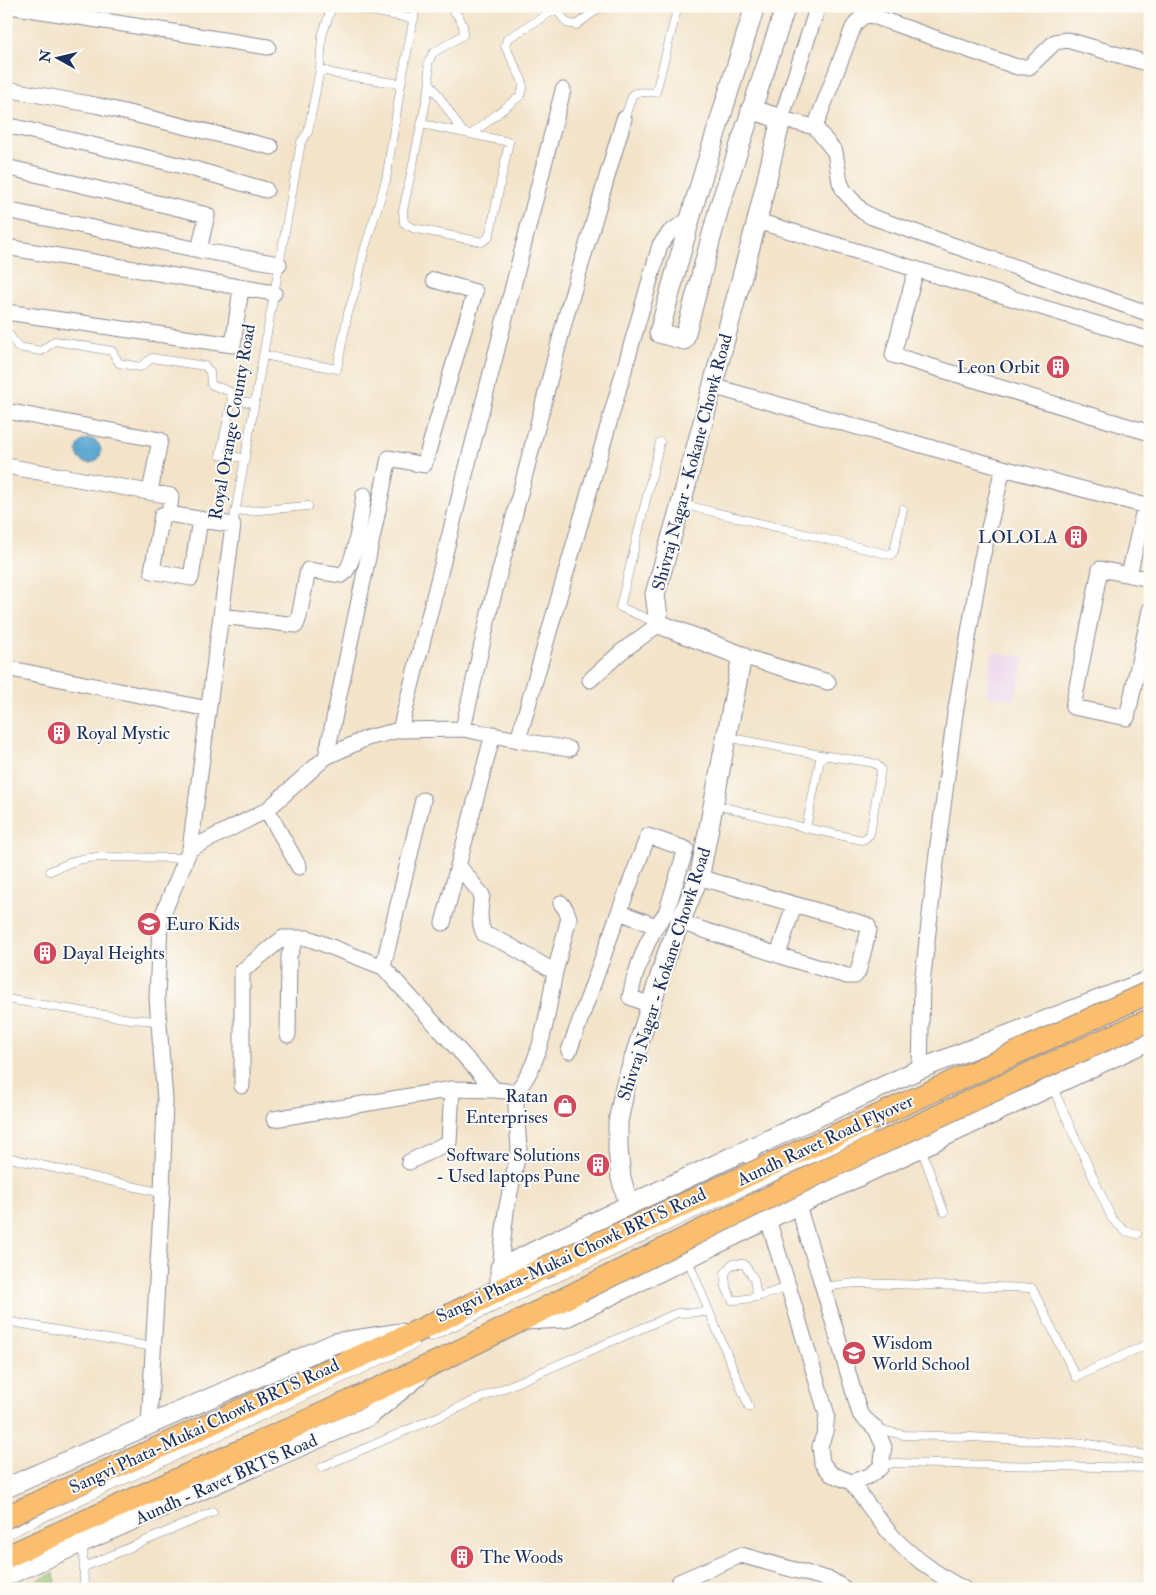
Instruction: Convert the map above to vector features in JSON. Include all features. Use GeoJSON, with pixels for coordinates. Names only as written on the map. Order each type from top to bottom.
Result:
{"type":"FeatureCollection","features":[{"type":"Feature","properties":{"kind":"main road","name":"Aundh Ravet Road Flyover"},"geometry":{"type":"LineString","coordinates":[[6,1517],[420,1330],[500,1279],[550,1273],[1150,992]]}},
{"type":"Feature","properties":{"kind":"main road","name":"Aundh Ravet Road Flyover"},"geometry":{"type":"LineString","coordinates":[[6,1557],[435,1363],[770,1196],[1072,1054],[1150,1020]]}},
{"type":"Feature","properties":{"kind":"street"},"geometry":{"type":"LineString","coordinates":[[10,6],[268,47]]}},
{"type":"Feature","properties":{"kind":"street"},"geometry":{"type":"LineString","coordinates":[[754,6],[693,209],[659,334],[684,340],[719,208],[786,6]]}},
{"type":"Feature","properties":{"kind":"street"},"geometry":{"type":"LineString","coordinates":[[781,119],[818,6]]}},
{"type":"Feature","properties":{"kind":"street"},"geometry":{"type":"LineString","coordinates":[[815,127],[853,28],[860,18],[870,15],[1017,67],[1029,67],[1055,42],[1067,40],[1150,64]]}},
{"type":"Feature","properties":{"kind":"street"},"geometry":{"type":"LineString","coordinates":[[6,89],[95,105],[271,147]]}},
{"type":"Feature","properties":{"kind":"street"},"geometry":{"type":"LineString","coordinates":[[400,730],[563,90]]}},
{"type":"Feature","properties":{"kind":"street"},"geometry":{"type":"LineString","coordinates":[[751,109],[781,119],[815,127],[835,152],[840,182],[844,192],[862,211],[872,217],[1150,314]]}},
{"type":"Feature","properties":{"kind":"street"},"geometry":{"type":"LineString","coordinates":[[463,729],[490,609],[566,316],[624,119]]}},
{"type":"Feature","properties":{"kind":"street","name":"Shivraj Nagar - Kokane Chowk Road"},"geometry":{"type":"LineString","coordinates":[[659,624],[655,594],[757,221],[781,119]]}},
{"type":"Feature","properties":{"kind":"street"},"geometry":{"type":"LineString","coordinates":[[6,125],[187,166],[266,190]]}},
{"type":"Feature","properties":{"kind":"street"},"geometry":{"type":"LineString","coordinates":[[6,167],[207,216],[199,250]]}},
{"type":"Feature","properties":{"kind":"street"},"geometry":{"type":"LineString","coordinates":[[518,740],[660,245],[693,209],[719,208]]}},
{"type":"Feature","properties":{"kind":"street"},"geometry":{"type":"LineString","coordinates":[[6,210],[199,250],[280,264]]}},
{"type":"Feature","properties":{"kind":"street"},"geometry":{"type":"LineString","coordinates":[[757,221],[1150,340]]}},
{"type":"Feature","properties":{"kind":"street"},"geometry":{"type":"LineString","coordinates":[[6,247],[274,294]]}},
{"type":"Feature","properties":{"kind":"street"},"geometry":{"type":"LineString","coordinates":[[916,270],[893,355],[1150,433]]}},
{"type":"Feature","properties":{"kind":"street"},"geometry":{"type":"LineString","coordinates":[[326,756],[389,458],[424,465],[475,292],[434,280]]}},
{"type":"Feature","properties":{"kind":"street"},"geometry":{"type":"LineString","coordinates":[[6,312],[233,345],[241,288]]}},
{"type":"Feature","properties":{"kind":"street"},"geometry":{"type":"LineString","coordinates":[[712,386],[1003,468],[1147,506],[1129,575]]}},
{"type":"Feature","properties":{"kind":"street"},"geometry":{"type":"LineString","coordinates":[[6,411],[160,440],[150,492]]}},
{"type":"Feature","properties":{"kind":"street"},"geometry":{"type":"LineString","coordinates":[[6,466],[171,496],[169,514]]}},
{"type":"Feature","properties":{"kind":"street"},"geometry":{"type":"LineString","coordinates":[[920,1069],[922,984],[955,714],[981,562],[1003,468]]}},
{"type":"Feature","properties":{"kind":"street"},"geometry":{"type":"LineString","coordinates":[[221,616],[296,625],[308,570],[342,575],[346,572],[353,558],[364,495]]}},
{"type":"Feature","properties":{"kind":"street"},"geometry":{"type":"LineString","coordinates":[[200,519],[191,578],[152,570],[162,515],[169,514],[200,519],[234,519]]}},
{"type":"Feature","properties":{"kind":"street","name":"Royal Orange County Road"},"geometry":{"type":"LineString","coordinates":[[149,1425],[162,1193],[165,1100],[157,999],[160,921],[188,853],[234,519]]}},
{"type":"Feature","properties":{"kind":"street"},"geometry":{"type":"LineString","coordinates":[[1150,579],[1100,569],[1074,707],[1127,718],[1150,610]]}},
{"type":"Feature","properties":{"kind":"street"},"geometry":{"type":"LineString","coordinates":[[590,680],[621,652],[659,624],[742,656],[828,682]]}},
{"type":"Feature","properties":{"kind":"street","name":"Shivraj Nagar - Kokane Chowk Road"},"geometry":{"type":"LineString","coordinates":[[629,1205],[621,1178],[619,1159],[618,1122],[625,1087],[667,954],[698,877],[742,656]]}},
{"type":"Feature","properties":{"kind":"street"},"geometry":{"type":"LineString","coordinates":[[6,668],[208,709]]}},
{"type":"Feature","properties":{"kind":"street"},"geometry":{"type":"LineString","coordinates":[[188,853],[267,810],[326,756],[367,738],[400,730],[463,729],[569,748]]}},
{"type":"Feature","properties":{"kind":"street"},"geometry":{"type":"LineString","coordinates":[[443,923],[493,734]]}},
{"type":"Feature","properties":{"kind":"street"},"geometry":{"type":"LineString","coordinates":[[383,967],[423,800]]}},
{"type":"Feature","properties":{"kind":"street"},"geometry":{"type":"LineString","coordinates":[[267,810],[300,867]]}},
{"type":"Feature","properties":{"kind":"street"},"geometry":{"type":"LineString","coordinates":[[569,1051],[648,836],[686,849],[666,913],[656,926],[638,962],[634,976],[630,997],[650,1005]]}},
{"type":"Feature","properties":{"kind":"street"},"geometry":{"type":"LineString","coordinates":[[458,865],[482,895],[479,912],[480,924],[484,934],[507,944],[555,972]]}},
{"type":"Feature","properties":{"kind":"street"},"geometry":{"type":"LineString","coordinates":[[680,922],[847,976],[855,976],[858,972],[869,930],[868,926],[861,922],[698,877]]}},
{"type":"Feature","properties":{"kind":"street"},"geometry":{"type":"LineString","coordinates":[[500,1279],[506,1211],[519,1149],[515,1092],[522,1085],[541,1044],[555,972],[569,918],[561,903]]}},
{"type":"Feature","properties":{"kind":"street"},"geometry":{"type":"LineString","coordinates":[[778,955],[794,905]]}},
{"type":"Feature","properties":{"kind":"street"},"geometry":{"type":"LineString","coordinates":[[619,912],[656,926]]}},
{"type":"Feature","properties":{"kind":"street"},"geometry":{"type":"LineString","coordinates":[[242,1086],[242,971],[283,938],[308,938],[383,967],[496,1090]]}},
{"type":"Feature","properties":{"kind":"street"},"geometry":{"type":"LineString","coordinates":[[288,1035],[290,956],[296,938]]}},
{"type":"Feature","properties":{"kind":"street"},"geometry":{"type":"LineString","coordinates":[[500,1279],[629,1205],[776,1138],[920,1069],[1150,980]]}},
{"type":"Feature","properties":{"kind":"street"},"geometry":{"type":"LineString","coordinates":[[520,1320],[564,1318],[768,1219],[1150,1040]]}},
{"type":"Feature","properties":{"kind":"street"},"geometry":{"type":"LineString","coordinates":[[274,1120],[452,1089],[515,1092]]}},
{"type":"Feature","properties":{"kind":"street"},"geometry":{"type":"LineString","coordinates":[[409,1162],[449,1142],[452,1089]]}},
{"type":"Feature","properties":{"kind":"street"},"geometry":{"type":"LineString","coordinates":[[776,1138],[823,1287],[860,1414],[876,1429],[884,1447],[881,1467],[869,1476],[851,1482]]}},
{"type":"Feature","properties":{"kind":"street"},"geometry":{"type":"LineString","coordinates":[[749,1150],[827,1415],[825,1432],[820,1446],[822,1463],[831,1474],[851,1482],[889,1532],[921,1561],[955,1587]]}},
{"type":"Feature","properties":{"kind":"street"},"geometry":{"type":"LineString","coordinates":[[7,1487],[336,1343],[420,1330]]}},
{"type":"Feature","properties":{"kind":"street","name":"Aundh - Ravet BRTS Road"},"geometry":{"type":"LineString","coordinates":[[6,1576],[369,1416],[435,1363]]}},
{"type":"Feature","properties":{"kind":"street"},"geometry":{"type":"LineString","coordinates":[[676,1589],[679,1582],[742,1555],[831,1580],[845,1589]]}},
{"type":"Feature","properties":{"kind":"lane","name":"Royal Orange County Road"},"geometry":{"type":"LineString","coordinates":[[234,519],[301,142],[308,132],[320,69],[322,36],[332,6]]}},
{"type":"Feature","properties":{"kind":"lane"},"geometry":{"type":"LineString","coordinates":[[352,6],[414,19]]}},
{"type":"Feature","properties":{"kind":"lane"},"geometry":{"type":"LineString","coordinates":[[263,355],[337,369],[348,313],[356,289],[364,251],[386,180],[401,84],[416,6]]}},
{"type":"Feature","properties":{"kind":"lane"},"geometry":{"type":"LineString","coordinates":[[422,124],[509,142],[491,229],[488,238],[482,242],[413,228],[404,223],[403,212],[430,83],[428,63],[433,53],[462,35],[464,28],[462,22],[450,6]]}},
{"type":"Feature","properties":{"kind":"lane"},"geometry":{"type":"LineString","coordinates":[[473,134],[520,96],[523,88],[522,80],[505,46],[507,39],[555,8],[567,23],[576,25],[602,6]]}},
{"type":"Feature","properties":{"kind":"lane"},"geometry":{"type":"LineString","coordinates":[[624,119],[633,94],[639,91],[656,92],[678,6]]}},
{"type":"Feature","properties":{"kind":"lane"},"geometry":{"type":"LineString","coordinates":[[320,69],[336,74],[401,84]]}},
{"type":"Feature","properties":{"kind":"lane"},"geometry":{"type":"LineString","coordinates":[[430,83],[462,132]]}},
{"type":"Feature","properties":{"kind":"lane"},"geometry":{"type":"LineString","coordinates":[[6,330],[18,347],[41,351],[55,341],[112,351],[119,363],[140,367],[152,358],[205,366],[210,372],[211,384],[214,387],[223,388],[230,392],[232,400],[220,455],[244,458]]}},
{"type":"Feature","properties":{"kind":"lane"},"geometry":{"type":"LineString","coordinates":[[232,400],[254,403]]}},
{"type":"Feature","properties":{"kind":"lane"},"geometry":{"type":"LineString","coordinates":[[659,624],[620,606],[660,442]]}},
{"type":"Feature","properties":{"kind":"lane"},"geometry":{"type":"LineString","coordinates":[[681,504],[890,555],[894,551],[903,508]]}},
{"type":"Feature","properties":{"kind":"lane"},"geometry":{"type":"LineString","coordinates":[[234,519],[308,506]]}},
{"type":"Feature","properties":{"kind":"lane"},"geometry":{"type":"LineString","coordinates":[[713,804],[862,840],[870,834],[880,769],[876,764],[726,737]]}},
{"type":"Feature","properties":{"kind":"lane"},"geometry":{"type":"LineString","coordinates":[[806,828],[821,755]]}},
{"type":"Feature","properties":{"kind":"lane"},"geometry":{"type":"LineString","coordinates":[[50,871],[77,860],[96,857],[188,853]]}},
{"type":"Feature","properties":{"kind":"lane"},"geometry":{"type":"LineString","coordinates":[[6,999],[130,1019],[158,1021]]}},
{"type":"Feature","properties":{"kind":"lane"},"geometry":{"type":"LineString","coordinates":[[1052,1086],[1112,1219],[1125,1231],[1137,1234]]}},
{"type":"Feature","properties":{"kind":"lane","name":"Sangvi Phata-Mukai Chowk BRTS Road"},"geometry":{"type":"LineString","coordinates":[[6,1535],[550,1273],[874,1130]]}},
{"type":"Feature","properties":{"kind":"lane"},"geometry":{"type":"LineString","coordinates":[[921,1148],[944,1212]]}},
{"type":"Feature","properties":{"kind":"lane"},"geometry":{"type":"LineString","coordinates":[[6,1157],[162,1193]]}},
{"type":"Feature","properties":{"kind":"lane"},"geometry":{"type":"LineString","coordinates":[[687,1258],[750,1407]]}},
{"type":"Feature","properties":{"kind":"lane"},"geometry":{"type":"LineString","coordinates":[[757,1297],[754,1279],[744,1264],[732,1264],[725,1273],[726,1287],[732,1300],[747,1300],[757,1297],[788,1287]]}},
{"type":"Feature","properties":{"kind":"lane"},"geometry":{"type":"LineString","coordinates":[[823,1287],[855,1283],[1032,1288],[1076,1378],[1150,1343]]}},
{"type":"Feature","properties":{"kind":"lane"},"geometry":{"type":"LineString","coordinates":[[322,1468],[677,1313],[709,1312]]}},
{"type":"Feature","properties":{"kind":"lane"},"geometry":{"type":"LineString","coordinates":[[6,1321],[153,1347]]}},
{"type":"Feature","properties":{"kind":"lane"},"geometry":{"type":"LineString","coordinates":[[876,1429],[904,1435],[1089,1444],[1150,1456]]}},
{"type":"Feature","properties":{"kind":"lane"},"geometry":{"type":"LineString","coordinates":[[881,1467],[894,1463],[1150,1468]]}},
{"type":"Feature","properties":{"kind":"lane"},"geometry":{"type":"LineString","coordinates":[[84,1566],[213,1512]]}},
{"type":"Feature","properties":{"kind":"lane"},"geometry":{"type":"LineString","coordinates":[[83,1542],[84,1589]]}},
{"type":"Feature","properties":{"kind":"shaded area"},"geometry":{"type":"Polygon","coordinates":[[[992,652],[1025,657],[1015,699],[986,696],[992,652]]]}},
{"type":"Feature","properties":{"kind":"green space"},"geometry":{"type":"Polygon","coordinates":[[[54,1573],[56,1584],[70,1586],[72,1589],[18,1589],[54,1573]]]}},
{"type":"Feature","properties":{"kind":"water"},"geometry":{"type":"Polygon","coordinates":[[[89,439],[94,440],[100,446],[100,456],[94,462],[89,463],[84,462],[78,456],[77,451],[78,446],[84,440],[89,439]]]}},
{"type":"Feature","properties":{"kind":"place","name":"Leon Orbit"},"geometry":{"type":"Point","coordinates":[1058,367]}},
{"type":"Feature","properties":{"kind":"place","name":"LOLOLA"},"geometry":{"type":"Point","coordinates":[1076,537]}},
{"type":"Feature","properties":{"kind":"place","name":"Royal Mystic"},"geometry":{"type":"Point","coordinates":[59,733]}},
{"type":"Feature","properties":{"kind":"place","name":"Euro Kids"},"geometry":{"type":"Point","coordinates":[149,924]}},
{"type":"Feature","properties":{"kind":"place","name":"Dayal Heights"},"geometry":{"type":"Point","coordinates":[45,953]}},
{"type":"Feature","properties":{"kind":"place","name":"Ratan Enterprises"},"geometry":{"type":"Point","coordinates":[565,1106]}},
{"type":"Feature","properties":{"kind":"place","name":"Software Solutions - Used laptops Pune"},"geometry":{"type":"Point","coordinates":[598,1165]}},
{"type":"Feature","properties":{"kind":"place","name":"Wisdom World School"},"geometry":{"type":"Point","coordinates":[854,1353]}},
{"type":"Feature","properties":{"kind":"place","name":"The Woods"},"geometry":{"type":"Point","coordinates":[462,1557]}}]}
